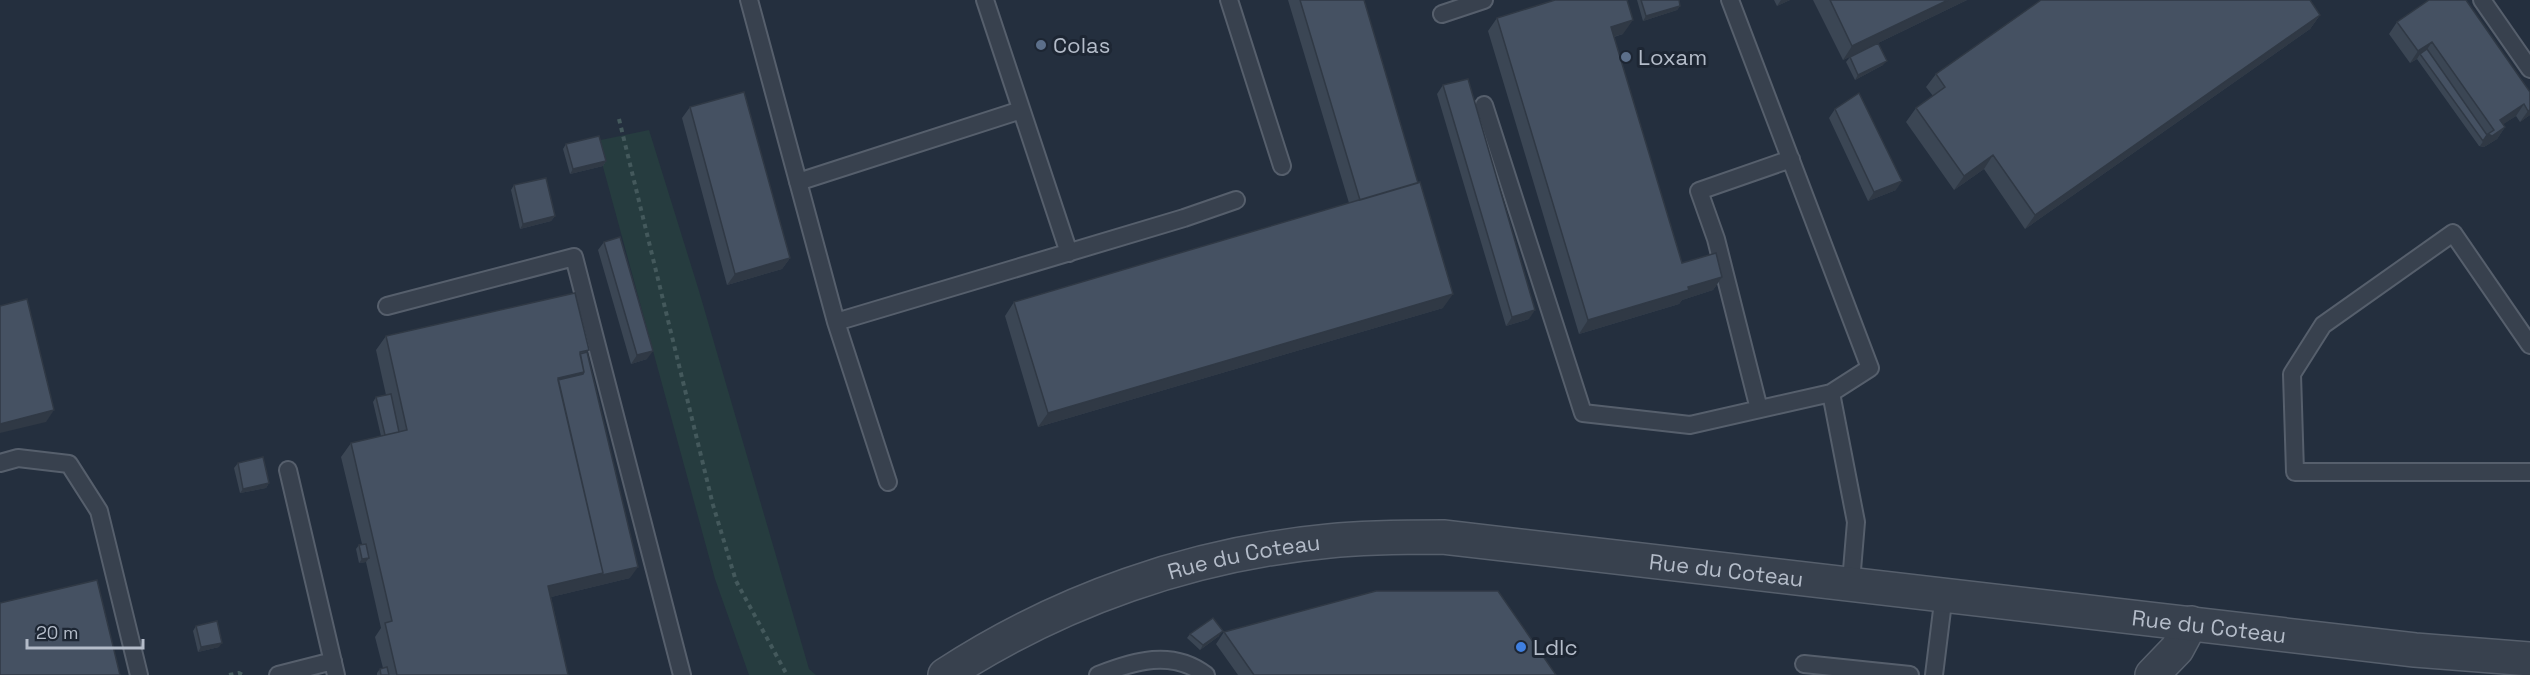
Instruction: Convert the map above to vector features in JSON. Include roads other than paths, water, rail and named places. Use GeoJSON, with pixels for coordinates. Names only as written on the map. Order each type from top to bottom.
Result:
{"type":"FeatureCollection","features":[{"type":"Feature","properties":{"kind":"street","name":"Rue du Coteau"},"geometry":{"type":"LineString","coordinates":[[945,675],[987,648],[1044,619],[1125,585],[1177,569],[1236,555],[1330,541],[1443,537],[1851,582],[2415,650],[2530,659]]}},
{"type":"Feature","properties":{"kind":"street"},"geometry":{"type":"LineString","coordinates":[[2152,675],[2177,649],[2191,623]]}},
{"type":"Feature","properties":{"kind":"lane"},"geometry":{"type":"LineString","coordinates":[[748,0],[836,322],[888,482]]}},
{"type":"Feature","properties":{"kind":"lane"},"geometry":{"type":"LineString","coordinates":[[985,0],[1069,253]]}},
{"type":"Feature","properties":{"kind":"lane"},"geometry":{"type":"LineString","coordinates":[[1229,0],[1282,166]]}},
{"type":"Feature","properties":{"kind":"lane"},"geometry":{"type":"LineString","coordinates":[[1442,14],[1484,0]]}},
{"type":"Feature","properties":{"kind":"lane"},"geometry":{"type":"LineString","coordinates":[[1484,105],[1583,413],[1690,425],[1831,393],[1870,368],[1730,0]]}},
{"type":"Feature","properties":{"kind":"lane"},"geometry":{"type":"LineString","coordinates":[[2482,0],[2530,69]]}},
{"type":"Feature","properties":{"kind":"lane"},"geometry":{"type":"LineString","coordinates":[[798,182],[1021,110]]}},
{"type":"Feature","properties":{"kind":"lane"},"geometry":{"type":"LineString","coordinates":[[1759,409],[1716,239],[1699,191],[1791,159]]}},
{"type":"Feature","properties":{"kind":"lane"},"geometry":{"type":"LineString","coordinates":[[836,322],[1069,253],[1236,200]]}},
{"type":"Feature","properties":{"kind":"lane"},"geometry":{"type":"LineString","coordinates":[[2530,345],[2453,234],[2323,326],[2292,374],[2295,472],[2530,472]]}},
{"type":"Feature","properties":{"kind":"lane"},"geometry":{"type":"LineString","coordinates":[[387,306],[574,257],[682,675]]}},
{"type":"Feature","properties":{"kind":"lane"},"geometry":{"type":"LineString","coordinates":[[1831,393],[1856,522],[1851,582]]}},
{"type":"Feature","properties":{"kind":"lane"},"geometry":{"type":"LineString","coordinates":[[0,463],[18,458],[69,464],[99,511],[139,675]]}},
{"type":"Feature","properties":{"kind":"lane"},"geometry":{"type":"LineString","coordinates":[[278,675],[335,668],[288,470]]}},
{"type":"Feature","properties":{"kind":"lane"},"geometry":{"type":"LineString","coordinates":[[1934,675],[1944,594]]}},
{"type":"Feature","properties":{"kind":"lane"},"geometry":{"type":"LineString","coordinates":[[1098,675],[1126,664],[1151,659],[1173,659],[1197,668],[1206,675]]}},
{"type":"Feature","properties":{"kind":"lane"},"geometry":{"type":"LineString","coordinates":[[1804,664],[1911,675]]}},
{"type":"Feature","properties":{"kind":"place","name":"Colas"},"geometry":{"type":"Point","coordinates":[1041,45]}},
{"type":"Feature","properties":{"kind":"place","name":"Loxam"},"geometry":{"type":"Point","coordinates":[1626,57]}},
{"type":"Feature","properties":{"kind":"place","name":"Ldlc"},"geometry":{"type":"Point","coordinates":[1521,647]}}]}
